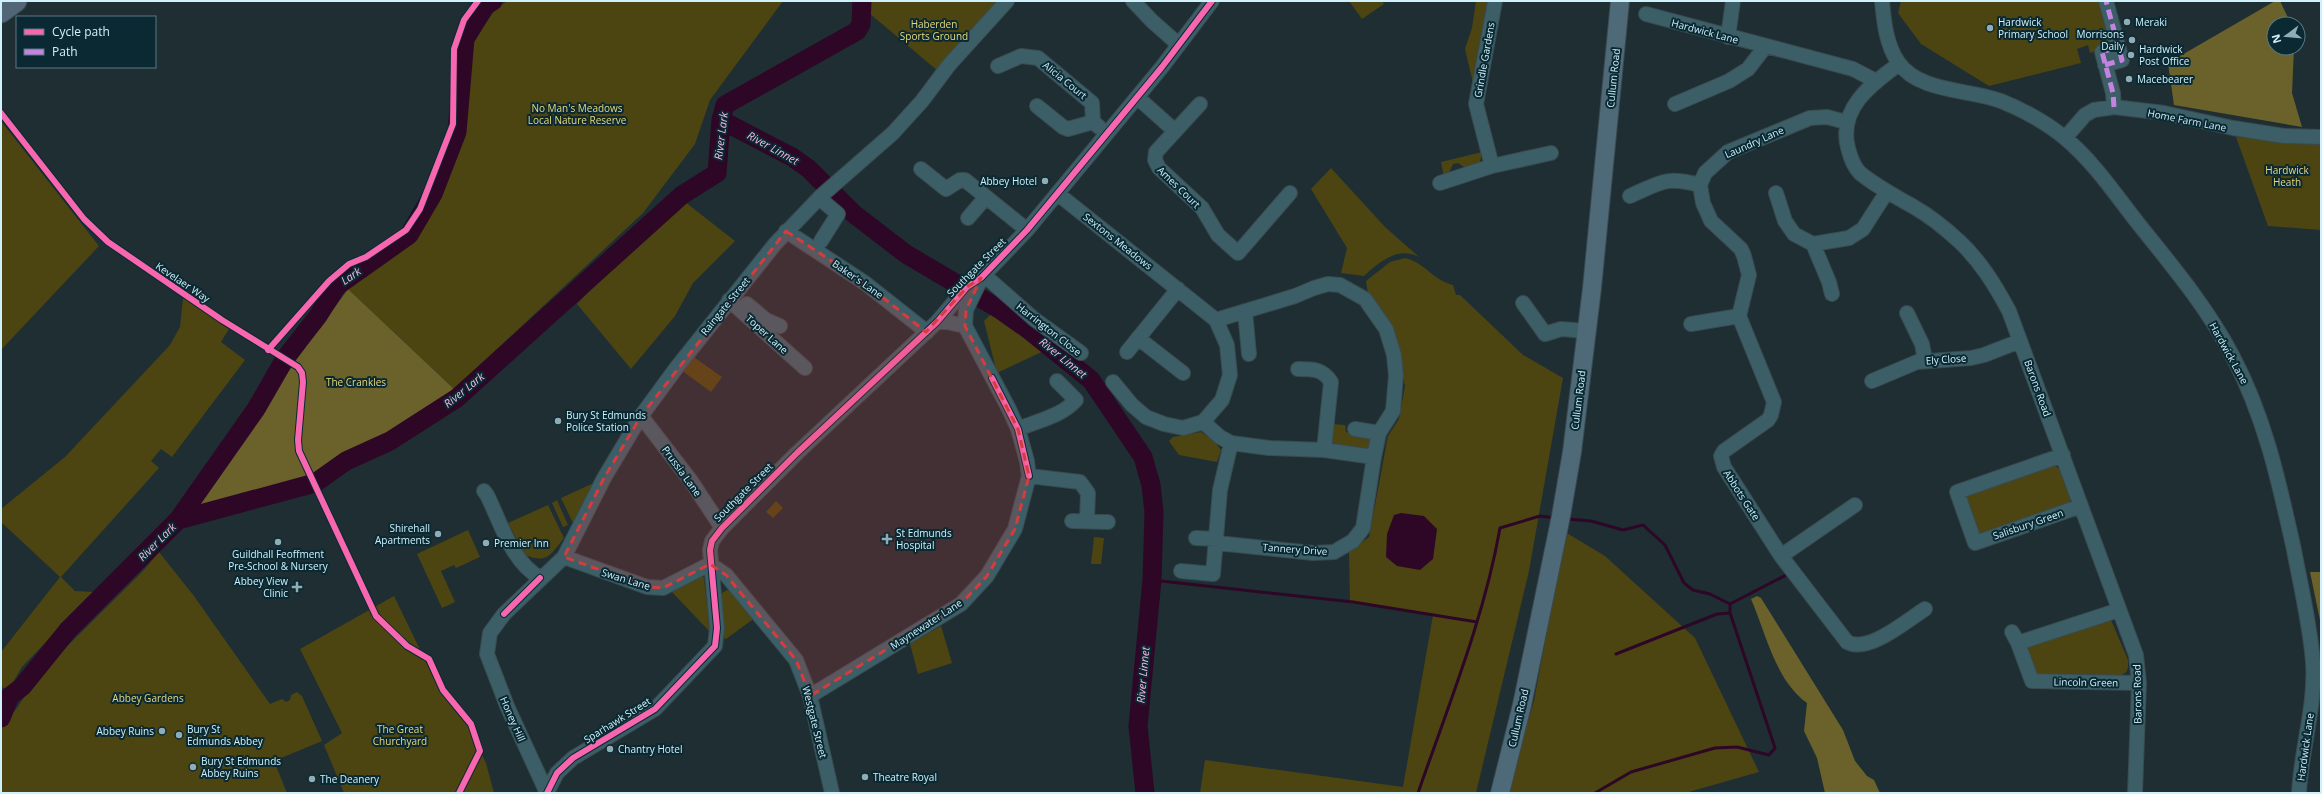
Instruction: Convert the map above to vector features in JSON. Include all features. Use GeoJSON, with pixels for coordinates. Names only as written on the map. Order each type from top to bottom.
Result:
{"type":"FeatureCollection","features":[{"type":"Feature","properties":{"kind":"highway"},"geometry":{"type":"LineString","coordinates":[[1,12],[16,1]]}},
{"type":"Feature","properties":{"kind":"main road","name":"Cullum Road"},"geometry":{"type":"LineString","coordinates":[[1500,793],[1522,705],[1561,516],[1572,452],[1587,331],[1620,1]]}},
{"type":"Feature","properties":{"kind":"street","name":"Raingate Street"},"geometry":{"type":"LineString","coordinates":[[564,557],[604,478],[635,429],[641,416],[732,297],[786,231],[820,197],[893,133],[986,21],[1007,1]]}},
{"type":"Feature","properties":{"kind":"street"},"geometry":{"type":"LineString","coordinates":[[1133,1],[1152,21],[1178,44]]}},
{"type":"Feature","properties":{"kind":"street","name":"Southgate Street"},"geometry":{"type":"LineString","coordinates":[[715,646],[716,628],[710,564],[712,541],[722,528],[797,453],[969,292],[1027,230],[1137,97],[1212,1]]}},
{"type":"Feature","properties":{"kind":"street","name":"Grindle Gardens"},"geometry":{"type":"LineString","coordinates":[[1492,166],[1476,104],[1495,1]]}},
{"type":"Feature","properties":{"kind":"street"},"geometry":{"type":"LineString","coordinates":[[1728,37],[1733,1]]}},
{"type":"Feature","properties":{"kind":"street"},"geometry":{"type":"LineString","coordinates":[[1846,122],[1848,115],[1876,80],[1899,64],[1892,52],[1885,27],[1882,1]]}},
{"type":"Feature","properties":{"kind":"street"},"geometry":{"type":"LineString","coordinates":[[2106,1],[2122,60],[2105,65],[2114,107]]}},
{"type":"Feature","properties":{"kind":"street","name":"Hardwick Lane"},"geometry":{"type":"LineString","coordinates":[[1646,14],[1765,47],[1853,69],[1876,80]]}},
{"type":"Feature","properties":{"kind":"street"},"geometry":{"type":"LineString","coordinates":[[1675,104],[1729,81],[1748,69],[1765,47]]}},
{"type":"Feature","properties":{"kind":"street","name":"Alicia Court"},"geometry":{"type":"LineString","coordinates":[[998,66],[1021,56],[1038,58],[1092,103],[1093,122]]}},
{"type":"Feature","properties":{"kind":"street","name":"Hardwick Lane"},"geometry":{"type":"LineString","coordinates":[[1899,64],[1912,75],[1929,83],[1957,92],[2002,102],[2040,120],[2065,138],[2094,168],[2203,307],[2232,353],[2256,402],[2272,453],[2297,568],[2317,688],[2303,748],[2299,793]]}},
{"type":"Feature","properties":{"kind":"street"},"geometry":{"type":"LineString","coordinates":[[1137,97],[1175,131]]}},
{"type":"Feature","properties":{"kind":"street","name":"Ames Court"},"geometry":{"type":"LineString","coordinates":[[1200,104],[1156,152],[1156,164],[1202,208],[1218,235],[1238,253],[1290,193]]}},
{"type":"Feature","properties":{"kind":"street"},"geometry":{"type":"LineString","coordinates":[[1037,106],[1063,128],[1068,129],[1093,122],[1107,133]]}},
{"type":"Feature","properties":{"kind":"street","name":"Home Farm Lane"},"geometry":{"type":"LineString","coordinates":[[2065,138],[2085,115],[2094,110],[2114,107],[2164,113],[2240,130],[2284,136],[2321,137]]}},
{"type":"Feature","properties":{"kind":"street","name":"Laundry Lane"},"geometry":{"type":"LineString","coordinates":[[1700,185],[1705,173],[1728,152],[1810,118],[1827,117],[1846,122]]}},
{"type":"Feature","properties":{"kind":"street","name":"Barons Road"},"geometry":{"type":"LineString","coordinates":[[1846,122],[1845,135],[1850,154],[1858,171],[1886,193],[1914,207],[1960,242],[1979,262],[1998,290],[2020,341],[2136,655],[2139,683],[2135,793]]}},
{"type":"Feature","properties":{"kind":"street"},"geometry":{"type":"LineString","coordinates":[[1440,183],[1492,166],[1551,153]]}},
{"type":"Feature","properties":{"kind":"street"},"geometry":{"type":"LineString","coordinates":[[921,169],[946,189],[960,180],[965,180],[1027,230]]}},
{"type":"Feature","properties":{"kind":"street"},"geometry":{"type":"LineString","coordinates":[[1630,196],[1662,181],[1677,179],[1700,185],[1703,203],[1711,221],[1741,249],[1748,268],[1748,284],[1739,316],[1691,324]]}},
{"type":"Feature","properties":{"kind":"street"},"geometry":{"type":"LineString","coordinates":[[1776,193],[1785,221],[1794,234],[1813,244],[1849,238],[1863,229],[1886,193]]}},
{"type":"Feature","properties":{"kind":"street","name":"Sextons Meadows"},"geometry":{"type":"LineString","coordinates":[[1058,194],[1216,320],[1227,345],[1230,375],[1222,400],[1204,422]]}},
{"type":"Feature","properties":{"kind":"street"},"geometry":{"type":"LineString","coordinates":[[820,197],[838,214],[821,241]]}},
{"type":"Feature","properties":{"kind":"street"},"geometry":{"type":"LineString","coordinates":[[968,218],[986,197]]}},
{"type":"Feature","properties":{"kind":"street","name":"Baker's Lane"},"geometry":{"type":"LineString","coordinates":[[786,231],[932,327]]}},
{"type":"Feature","properties":{"kind":"street"},"geometry":{"type":"LineString","coordinates":[[1813,244],[1829,282],[1832,294]]}},
{"type":"Feature","properties":{"kind":"street","name":"Harrington Close"},"geometry":{"type":"LineString","coordinates":[[983,277],[1034,319],[1081,353]]}},
{"type":"Feature","properties":{"kind":"street"},"geometry":{"type":"LineString","coordinates":[[1216,320],[1328,284],[1340,285],[1365,299],[1386,329],[1394,355],[1396,376],[1393,411],[1379,433],[1355,429]]}},
{"type":"Feature","properties":{"kind":"street"},"geometry":{"type":"LineString","coordinates":[[1127,352],[1178,289]]}},
{"type":"Feature","properties":{"kind":"street"},"geometry":{"type":"LineString","coordinates":[[932,327],[947,322],[965,326],[969,292]]}},
{"type":"Feature","properties":{"kind":"street","name":"Toper Lane"},"geometry":{"type":"LineString","coordinates":[[732,297],[766,320],[780,326]]}},
{"type":"Feature","properties":{"kind":"street","name":"Toper Lane"},"geometry":{"type":"LineString","coordinates":[[732,297],[805,368]]}},
{"type":"Feature","properties":{"kind":"street"},"geometry":{"type":"LineString","coordinates":[[1522,303],[1545,334],[1561,329],[1587,331]]}},
{"type":"Feature","properties":{"kind":"street"},"geometry":{"type":"LineString","coordinates":[[1245,311],[1249,354]]}},
{"type":"Feature","properties":{"kind":"street"},"geometry":{"type":"LineString","coordinates":[[1907,313],[1922,344],[1925,360]]}},
{"type":"Feature","properties":{"kind":"street","name":"Abbots Gate"},"geometry":{"type":"LineString","coordinates":[[1739,316],[1774,402],[1774,409],[1768,420],[1724,451],[1721,456],[1722,462],[1781,556],[1844,639],[1851,644],[1861,646],[1871,643],[1925,609]]}},
{"type":"Feature","properties":{"kind":"street","name":"Maynewater Lane"},"geometry":{"type":"LineString","coordinates":[[810,696],[961,604],[987,576],[1015,529],[1029,476],[1018,429],[965,326]]}},
{"type":"Feature","properties":{"kind":"street"},"geometry":{"type":"LineString","coordinates":[[1138,338],[1183,373]]}},
{"type":"Feature","properties":{"kind":"street","name":"Ely Close"},"geometry":{"type":"LineString","coordinates":[[1872,381],[1925,360],[1971,358],[1984,355],[2020,341]]}},
{"type":"Feature","properties":{"kind":"street"},"geometry":{"type":"LineString","coordinates":[[1298,369],[1316,369],[1326,374],[1331,382],[1324,450]]}},
{"type":"Feature","properties":{"kind":"street"},"geometry":{"type":"LineString","coordinates":[[1018,429],[1060,412],[1076,400],[1057,381]]}},
{"type":"Feature","properties":{"kind":"street"},"geometry":{"type":"LineString","coordinates":[[1113,382],[1132,405],[1146,417],[1164,424],[1183,428],[1204,422],[1220,437],[1231,443],[1269,448],[1324,450],[1374,457]]}},
{"type":"Feature","properties":{"kind":"street","name":"Prussia Lane"},"geometry":{"type":"LineString","coordinates":[[641,416],[691,481],[722,528]]}},
{"type":"Feature","properties":{"kind":"street","name":"Tannery Drive"},"geometry":{"type":"LineString","coordinates":[[1196,538],[1313,553],[1334,552],[1353,541],[1363,528],[1379,433]]}},
{"type":"Feature","properties":{"kind":"street"},"geometry":{"type":"LineString","coordinates":[[1181,571],[1213,574],[1217,541],[1220,490],[1231,443]]}},
{"type":"Feature","properties":{"kind":"street","name":"Salisbury Green"},"geometry":{"type":"LineString","coordinates":[[2062,454],[1955,487],[1976,547],[2081,506]]}},
{"type":"Feature","properties":{"kind":"street"},"geometry":{"type":"LineString","coordinates":[[1029,476],[1080,482],[1088,493],[1087,520]]}},
{"type":"Feature","properties":{"kind":"street"},"geometry":{"type":"LineString","coordinates":[[484,491],[488,495],[515,554],[522,564],[540,578],[564,557]]}},
{"type":"Feature","properties":{"kind":"street"},"geometry":{"type":"LineString","coordinates":[[1781,556],[1855,505]]}},
{"type":"Feature","properties":{"kind":"street"},"geometry":{"type":"LineString","coordinates":[[1072,521],[1087,520],[1108,522]]}},
{"type":"Feature","properties":{"kind":"street","name":"Swan Lane"},"geometry":{"type":"LineString","coordinates":[[564,557],[648,587],[662,588],[710,564]]}},
{"type":"Feature","properties":{"kind":"street","name":"Westgate Street"},"geometry":{"type":"LineString","coordinates":[[710,564],[726,575],[796,660],[810,696],[832,793]]}},
{"type":"Feature","properties":{"kind":"street"},"geometry":{"type":"LineString","coordinates":[[712,584],[716,579],[726,575]]}},
{"type":"Feature","properties":{"kind":"street","name":"Honey Hill"},"geometry":{"type":"LineString","coordinates":[[540,578],[504,614],[490,633],[487,654],[507,706],[547,792]]}},
{"type":"Feature","properties":{"kind":"street","name":"Lincoln Green"},"geometry":{"type":"LineString","coordinates":[[2119,610],[2015,637],[2034,686],[2139,683]]}},
{"type":"Feature","properties":{"kind":"street","name":"Sparhawk Street"},"geometry":{"type":"LineString","coordinates":[[547,792],[557,773],[573,758],[655,709],[672,694],[715,646]]}},
{"type":"Feature","properties":{"kind":"highlighted area"},"geometry":{"type":"Polygon","coordinates":[[[786,231],[865,283],[926,332],[967,287],[981,278],[966,310],[965,326],[1018,429],[1029,476],[1015,529],[1005,548],[987,576],[961,604],[810,696],[796,660],[726,575],[710,564],[663,588],[647,587],[564,557],[604,478],[641,416],[786,231]]]}},
{"type":"Feature","properties":{"kind":"green space","name":"No Man's Meadows Local Nature Reserve"},"geometry":{"type":"Polygon","coordinates":[[[507,1],[783,1],[710,100],[695,144],[643,213],[454,389],[348,289],[354,281],[390,257],[427,223],[462,134],[469,48],[495,10],[507,1]]]}},
{"type":"Feature","properties":{"kind":"green space","name":"Haberden Sports Ground"},"geometry":{"type":"Polygon","coordinates":[[[864,1],[1000,1],[938,71],[863,8],[864,1]]]}},
{"type":"Feature","properties":{"kind":"green space"},"geometry":{"type":"Polygon","coordinates":[[[1349,1],[1382,1],[1384,4],[1362,19],[1349,1]]]}},
{"type":"Feature","properties":{"kind":"green space"},"geometry":{"type":"Polygon","coordinates":[[[1476,1],[1487,1],[1473,83],[1465,49],[1472,28],[1476,1]]]}},
{"type":"Feature","properties":{"kind":"green space","name":"Hardwick Primary School"},"geometry":{"type":"Polygon","coordinates":[[[1901,1],[2103,1],[2115,45],[2090,53],[2088,45],[2077,49],[2081,63],[1989,86],[1921,44],[1898,13],[1901,1]]]}},
{"type":"Feature","properties":{"kind":"green space"},"geometry":{"type":"Polygon","coordinates":[[[2275,1],[2280,1],[2287,16],[2266,16],[2266,56],[2294,56],[2292,93],[2302,127],[2174,105],[2168,63],[2275,1]]]}},
{"type":"Feature","properties":{"kind":"green space"},"geometry":{"type":"Polygon","coordinates":[[[1,121],[99,246],[1,350],[1,121]]]}},
{"type":"Feature","properties":{"kind":"green space","name":"Hardwick Heath"},"geometry":{"type":"Polygon","coordinates":[[[2236,137],[2321,144],[2321,230],[2268,226],[2236,137]]]}},
{"type":"Feature","properties":{"kind":"green space"},"geometry":{"type":"Polygon","coordinates":[[[1482,152],[1479,167],[1467,169],[1458,163],[1453,164],[1449,173],[1444,177],[1441,162],[1482,152]]]}},
{"type":"Feature","properties":{"kind":"green space"},"geometry":{"type":"Polygon","coordinates":[[[1331,168],[1385,227],[1419,257],[1404,253],[1396,254],[1382,261],[1364,276],[1341,273],[1347,248],[1311,189],[1331,168]]]}},
{"type":"Feature","properties":{"kind":"green space"},"geometry":{"type":"Polygon","coordinates":[[[680,198],[735,241],[693,283],[675,316],[631,369],[577,304],[680,198]]]}},
{"type":"Feature","properties":{"kind":"green space"},"geometry":{"type":"Polygon","coordinates":[[[1405,258],[1418,263],[1440,280],[1453,285],[1456,295],[1460,295],[1523,355],[1563,378],[1529,571],[1476,793],[1200,793],[1205,760],[1403,787],[1433,615],[1350,603],[1349,552],[1369,537],[1388,436],[1399,419],[1405,386],[1397,343],[1369,300],[1366,281],[1390,262],[1405,258]]]}},
{"type":"Feature","properties":{"kind":"green space","name":"The Crankles"},"geometry":{"type":"Polygon","coordinates":[[[348,289],[454,389],[379,440],[345,457],[319,475],[193,510],[294,363],[348,289]]]}},
{"type":"Feature","properties":{"kind":"green space"},"geometry":{"type":"Polygon","coordinates":[[[183,298],[229,329],[221,342],[245,360],[172,457],[161,449],[151,461],[159,468],[61,577],[75,591],[94,592],[22,667],[7,692],[1,685],[1,652],[60,577],[1,522],[1,509],[65,457],[170,345],[180,327],[183,298]]]}},
{"type":"Feature","properties":{"kind":"green space"},"geometry":{"type":"Polygon","coordinates":[[[995,310],[1026,330],[1048,349],[997,373],[984,321],[995,310]]]}},
{"type":"Feature","properties":{"kind":"green space"},"geometry":{"type":"Polygon","coordinates":[[[688,353],[722,377],[711,392],[677,367],[688,353]]]}},
{"type":"Feature","properties":{"kind":"green space"},"geometry":{"type":"Polygon","coordinates":[[[1332,424],[1345,425],[1346,432],[1372,437],[1369,448],[1362,451],[1336,449],[1330,442],[1332,424]]]}},
{"type":"Feature","properties":{"kind":"green space"},"geometry":{"type":"Polygon","coordinates":[[[1201,432],[1215,442],[1221,450],[1217,462],[1179,455],[1169,441],[1173,437],[1201,432]]]}},
{"type":"Feature","properties":{"kind":"green space"},"geometry":{"type":"Polygon","coordinates":[[[2052,464],[2060,470],[2067,481],[2071,498],[2070,503],[1983,535],[1975,534],[1963,503],[1967,491],[2052,464]]]}},
{"type":"Feature","properties":{"kind":"green space"},"geometry":{"type":"Polygon","coordinates":[[[596,482],[578,520],[573,523],[561,498],[596,482]]]}},
{"type":"Feature","properties":{"kind":"green space"},"geometry":{"type":"Polygon","coordinates":[[[557,500],[568,525],[563,527],[552,503],[557,500]]]}},
{"type":"Feature","properties":{"kind":"green space"},"geometry":{"type":"Polygon","coordinates":[[[776,501],[783,508],[773,518],[766,512],[776,501]]]}},
{"type":"Feature","properties":{"kind":"green space"},"geometry":{"type":"Polygon","coordinates":[[[548,505],[564,538],[548,556],[539,559],[533,558],[525,555],[508,523],[548,505]]]}},
{"type":"Feature","properties":{"kind":"green space"},"geometry":{"type":"Polygon","coordinates":[[[468,530],[480,557],[456,568],[454,565],[441,571],[455,602],[442,608],[417,554],[468,530]]]}},
{"type":"Feature","properties":{"kind":"green space"},"geometry":{"type":"Polygon","coordinates":[[[1565,532],[1605,556],[1695,638],[1759,772],[1685,793],[1505,793],[1534,701],[1565,532]]]}},
{"type":"Feature","properties":{"kind":"green space"},"geometry":{"type":"Polygon","coordinates":[[[1094,537],[1104,538],[1101,564],[1091,564],[1094,537]]]}},
{"type":"Feature","properties":{"kind":"green space","name":"Abbey Gardens"},"geometry":{"type":"Polygon","coordinates":[[[159,552],[194,596],[270,704],[282,699],[286,702],[290,700],[291,695],[297,692],[302,696],[322,741],[274,761],[287,793],[1,793],[1,726],[17,708],[39,674],[143,571],[159,552]]]}},
{"type":"Feature","properties":{"kind":"green space"},"geometry":{"type":"Polygon","coordinates":[[[2310,572],[2321,572],[2321,625],[2310,572]]]}},
{"type":"Feature","properties":{"kind":"green space"},"geometry":{"type":"Polygon","coordinates":[[[702,574],[704,578],[710,632],[670,590],[702,574]]]}},
{"type":"Feature","properties":{"kind":"green space"},"geometry":{"type":"Polygon","coordinates":[[[727,590],[733,591],[756,617],[726,639],[723,638],[720,594],[727,590]]]}},
{"type":"Feature","properties":{"kind":"green space","name":"The Great Churchyard"},"geometry":{"type":"Polygon","coordinates":[[[394,596],[442,695],[469,728],[486,763],[494,793],[344,793],[324,745],[342,733],[300,649],[394,596]]]}},
{"type":"Feature","properties":{"kind":"green space"},"geometry":{"type":"Polygon","coordinates":[[[1757,596],[1761,598],[1843,730],[1855,761],[1867,776],[1874,780],[1880,793],[1825,793],[1817,758],[1804,731],[1807,703],[1796,693],[1779,669],[1751,599],[1757,596]]]}},
{"type":"Feature","properties":{"kind":"green space"},"geometry":{"type":"Polygon","coordinates":[[[2111,620],[2128,660],[2128,668],[2126,672],[2111,677],[2099,678],[2039,676],[2035,673],[2027,649],[2031,644],[2111,620]]]}},
{"type":"Feature","properties":{"kind":"green space"},"geometry":{"type":"Polygon","coordinates":[[[941,626],[952,663],[918,674],[910,644],[941,626]]]}},
{"type":"Feature","properties":{"kind":"shaded area"},"geometry":{"type":"Polygon","coordinates":[[[1401,513],[1424,516],[1437,529],[1433,559],[1420,570],[1397,566],[1386,557],[1387,534],[1394,515],[1401,513]]]}},
{"type":"Feature","properties":{"kind":"waterway","name":"Lark"},"geometry":{"type":"LineString","coordinates":[[178,520],[256,409],[286,357],[318,316],[337,286],[409,235],[433,194],[457,132],[465,39],[485,6],[493,1]]}},
{"type":"Feature","properties":{"kind":"waterway","name":"River Lark"},"geometry":{"type":"LineString","coordinates":[[1,718],[10,696],[22,687],[68,630],[178,520],[315,483],[346,461],[390,441],[457,398],[682,195],[717,173],[721,120],[725,105],[857,31],[861,24],[862,1]]}},
{"type":"Feature","properties":{"kind":"waterway","name":"River Linnet"},"geometry":{"type":"LineString","coordinates":[[721,120],[792,157],[809,169],[854,214],[906,254],[999,309],[1029,330],[1091,380],[1143,457],[1151,485],[1154,512],[1152,580],[1138,726],[1145,793]]}},
{"type":"Feature","properties":{"kind":"waterway"},"geometry":{"type":"LineString","coordinates":[[1418,793],[1475,629],[1485,596],[1500,528],[1540,516],[1555,518]]}},
{"type":"Feature","properties":{"kind":"waterway"},"geometry":{"type":"LineString","coordinates":[[1567,519],[1591,521],[1623,530],[1643,525],[1665,545],[1684,583],[1693,590],[1710,594],[1730,604],[1730,613],[1775,748],[1769,755],[1737,747],[1715,748],[1631,772],[1595,793]]}},
{"type":"Feature","properties":{"kind":"waterway"},"geometry":{"type":"LineString","coordinates":[[1730,604],[1790,573]]}},
{"type":"Feature","properties":{"kind":"waterway"},"geometry":{"type":"LineString","coordinates":[[1152,580],[1353,602],[1477,622]]}},
{"type":"Feature","properties":{"kind":"waterway"},"geometry":{"type":"LineString","coordinates":[[1616,654],[1717,614],[1730,613]]}},
{"type":"Feature","properties":{"kind":"marked path"},"geometry":{"type":"LineString","coordinates":[[2105,65],[2122,60],[2106,1]]}},
{"type":"Feature","properties":{"kind":"marked path"},"geometry":{"type":"LineString","coordinates":[[2114,107],[2113,93],[2102,52],[2118,47]]}},
{"type":"Feature","properties":{"kind":"cycle path"},"geometry":{"type":"LineString","coordinates":[[268,350],[329,281],[349,264],[366,257],[406,230],[420,209],[453,124],[454,49],[464,20],[478,1]]}},
{"type":"Feature","properties":{"kind":"cycle path"},"geometry":{"type":"LineString","coordinates":[[547,793],[557,773],[573,758],[655,709],[715,646],[717,628],[710,550],[712,541],[722,528],[797,453],[937,322],[967,287],[981,278],[1027,230],[1162,67],[1212,1]]}},
{"type":"Feature","properties":{"kind":"cycle path","name":"Kevelaer Way"},"geometry":{"type":"LineString","coordinates":[[1,113],[84,219],[108,242],[222,320],[298,367],[302,373],[303,382],[298,440],[299,451],[376,616],[407,646],[429,659],[443,690],[471,724],[480,751],[459,793]]}},
{"type":"Feature","properties":{"kind":"cycle path"},"geometry":{"type":"LineString","coordinates":[[992,378],[1018,429],[1029,476]]}},
{"type":"Feature","properties":{"kind":"cycle path"},"geometry":{"type":"LineString","coordinates":[[504,614],[540,578]]}},
{"type":"Feature","properties":{"kind":"place","name":"Meraki"},"geometry":{"type":"Point","coordinates":[2127,22]}},
{"type":"Feature","properties":{"kind":"place","name":"Hardwick Primary School"},"geometry":{"type":"Point","coordinates":[1990,28]}},
{"type":"Feature","properties":{"kind":"place","name":"Morrisons Daily"},"geometry":{"type":"Point","coordinates":[2132,40]}},
{"type":"Feature","properties":{"kind":"place","name":"Hardwick Post Office"},"geometry":{"type":"Point","coordinates":[2131,55]}},
{"type":"Feature","properties":{"kind":"place","name":"Macebearer"},"geometry":{"type":"Point","coordinates":[2129,79]}},
{"type":"Feature","properties":{"kind":"place","name":"Abbey Hotel"},"geometry":{"type":"Point","coordinates":[1045,181]}},
{"type":"Feature","properties":{"kind":"place","name":"Bury St Edmunds Police Station"},"geometry":{"type":"Point","coordinates":[558,421]}},
{"type":"Feature","properties":{"kind":"place","name":"Shirehall Apartments"},"geometry":{"type":"Point","coordinates":[438,534]}},
{"type":"Feature","properties":{"kind":"place","name":"St Edmunds Hospital"},"geometry":{"type":"Point","coordinates":[887,539]}},
{"type":"Feature","properties":{"kind":"place","name":"Guildhall Feoffment Pre-School & Nursery"},"geometry":{"type":"Point","coordinates":[278,542]}},
{"type":"Feature","properties":{"kind":"place","name":"Premier Inn"},"geometry":{"type":"Point","coordinates":[486,543]}},
{"type":"Feature","properties":{"kind":"place","name":"Abbey View Clinic"},"geometry":{"type":"Point","coordinates":[297,587]}},
{"type":"Feature","properties":{"kind":"place","name":"Abbey Ruins"},"geometry":{"type":"Point","coordinates":[162,731]}},
{"type":"Feature","properties":{"kind":"place","name":"Bury St Edmunds Abbey"},"geometry":{"type":"Point","coordinates":[179,735]}},
{"type":"Feature","properties":{"kind":"place","name":"Chantry Hotel"},"geometry":{"type":"Point","coordinates":[610,749]}},
{"type":"Feature","properties":{"kind":"place","name":"Bury St Edmunds Abbey Ruins"},"geometry":{"type":"Point","coordinates":[193,767]}},
{"type":"Feature","properties":{"kind":"place","name":"Theatre Royal"},"geometry":{"type":"Point","coordinates":[865,777]}},
{"type":"Feature","properties":{"kind":"place","name":"The Deanery"},"geometry":{"type":"Point","coordinates":[312,779]}}]}
